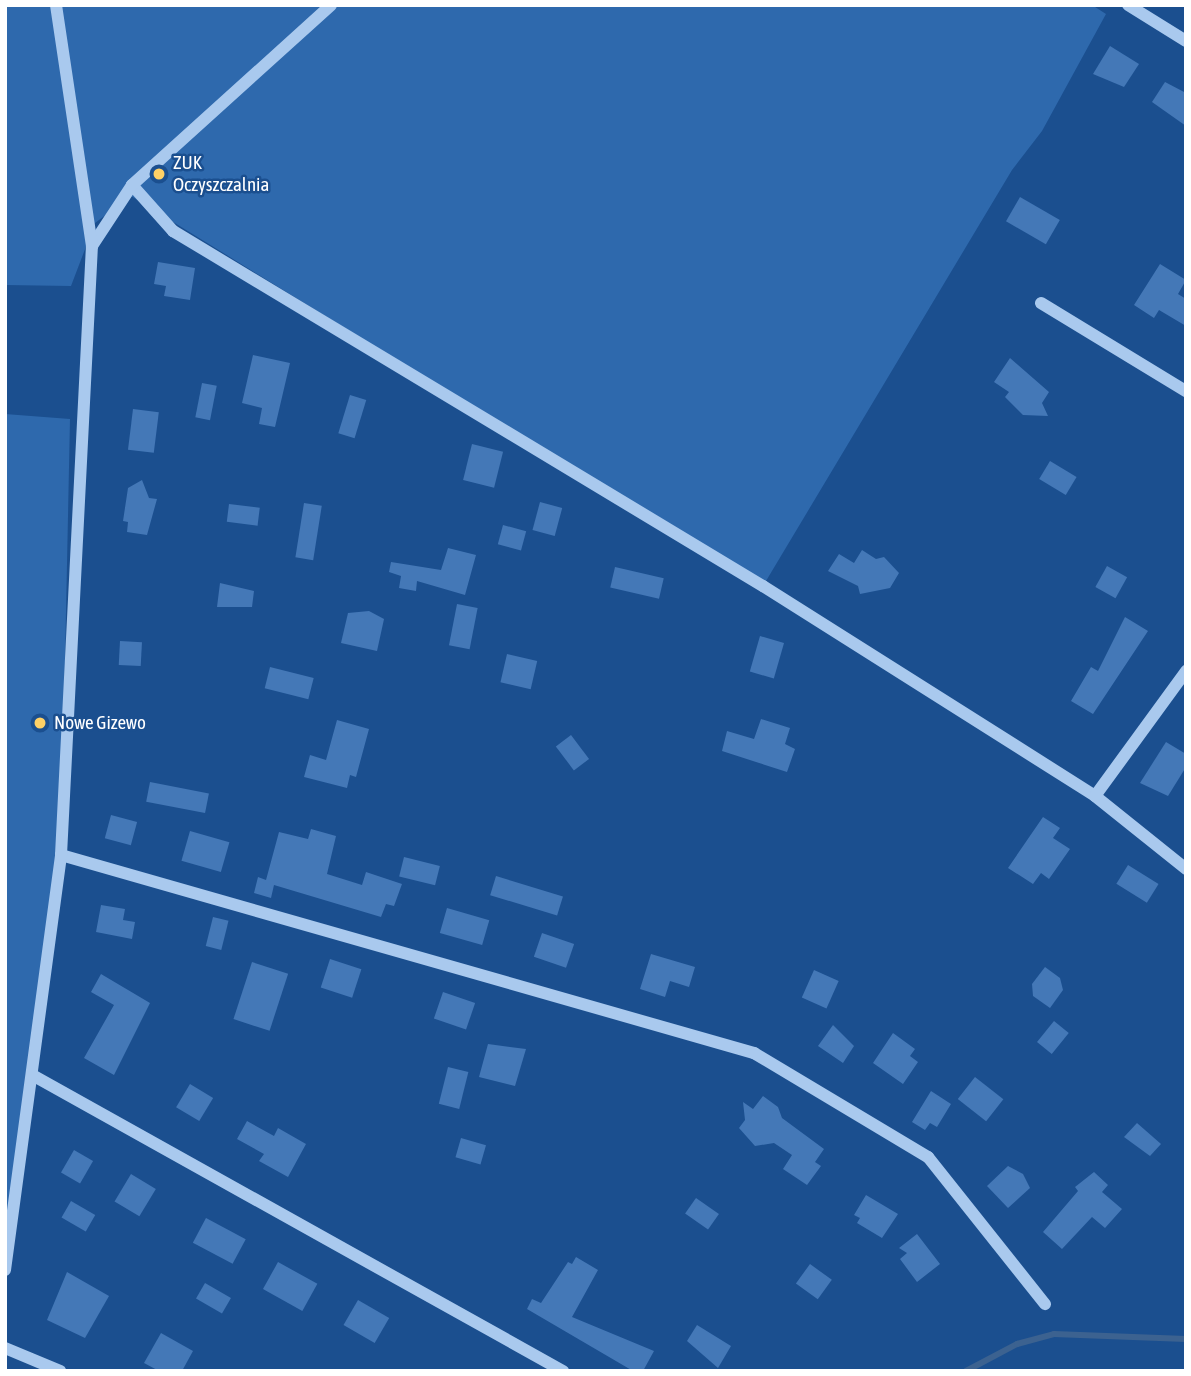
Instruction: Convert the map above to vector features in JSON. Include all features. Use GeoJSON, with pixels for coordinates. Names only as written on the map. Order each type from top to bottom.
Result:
{"type":"FeatureCollection","features":[{"type":"Feature","properties":{"kind":"street"},"geometry":{"type":"LineString","coordinates":[[5,1270],[34,1076],[61,855],[92,246],[55,5]]}},
{"type":"Feature","properties":{"kind":"street"},"geometry":{"type":"LineString","coordinates":[[92,246],[132,185],[331,5]]}},
{"type":"Feature","properties":{"kind":"street"},"geometry":{"type":"LineString","coordinates":[[1128,5],[1186,41]]}},
{"type":"Feature","properties":{"kind":"street"},"geometry":{"type":"LineString","coordinates":[[132,185],[173,231],[763,586],[1095,796],[1186,869]]}},
{"type":"Feature","properties":{"kind":"street"},"geometry":{"type":"LineString","coordinates":[[1041,303],[1186,391]]}},
{"type":"Feature","properties":{"kind":"street"},"geometry":{"type":"LineString","coordinates":[[1095,796],[1186,671]]}},
{"type":"Feature","properties":{"kind":"street"},"geometry":{"type":"LineString","coordinates":[[61,855],[754,1053],[928,1157],[1045,1304]]}},
{"type":"Feature","properties":{"kind":"street"},"geometry":{"type":"LineString","coordinates":[[34,1076],[563,1371]]}},
{"type":"Feature","properties":{"kind":"street"},"geometry":{"type":"LineString","coordinates":[[5,1348],[60,1371]]}},
{"type":"Feature","properties":{"kind":"shaded area"},"geometry":{"type":"Polygon","coordinates":[[[5,5],[1092,5],[1106,14],[1042,131],[1012,170],[763,586],[131,196],[95,223],[71,286],[5,285],[5,5]]]}},
{"type":"Feature","properties":{"kind":"shaded area"},"geometry":{"type":"Polygon","coordinates":[[[5,414],[70,419],[61,855],[5,1270],[5,414]]]}},
{"type":"Feature","properties":{"kind":"building"},"geometry":{"type":"Polygon","coordinates":[[[1110,46],[1139,64],[1124,87],[1093,74],[1110,46]]]}},
{"type":"Feature","properties":{"kind":"building"},"geometry":{"type":"Polygon","coordinates":[[[1165,82],[1186,93],[1186,126],[1152,102],[1165,82]]]}},
{"type":"Feature","properties":{"kind":"building"},"geometry":{"type":"Polygon","coordinates":[[[1020,197],[1060,220],[1046,244],[1006,221],[1020,197]]]}},
{"type":"Feature","properties":{"kind":"building"},"geometry":{"type":"Polygon","coordinates":[[[158,262],[195,268],[190,300],[164,296],[166,286],[154,284],[158,262]]]}},
{"type":"Feature","properties":{"kind":"building"},"geometry":{"type":"Polygon","coordinates":[[[1160,264],[1186,280],[1178,294],[1186,299],[1186,326],[1159,310],[1154,318],[1134,305],[1160,264]]]}},
{"type":"Feature","properties":{"kind":"building"},"geometry":{"type":"Polygon","coordinates":[[[253,355],[290,363],[275,427],[259,424],[262,408],[242,403],[253,355]]]}},
{"type":"Feature","properties":{"kind":"building"},"geometry":{"type":"Polygon","coordinates":[[[1010,358],[1049,392],[1042,403],[1048,416],[1023,415],[1005,397],[1009,392],[994,382],[1010,358]]]}},
{"type":"Feature","properties":{"kind":"building"},"geometry":{"type":"Polygon","coordinates":[[[202,383],[217,386],[210,420],[195,417],[202,383]]]}},
{"type":"Feature","properties":{"kind":"building"},"geometry":{"type":"Polygon","coordinates":[[[350,395],[366,400],[355,438],[338,433],[350,395]]]}},
{"type":"Feature","properties":{"kind":"building"},"geometry":{"type":"Polygon","coordinates":[[[133,409],[159,412],[154,453],[128,450],[133,409]]]}},
{"type":"Feature","properties":{"kind":"building"},"geometry":{"type":"Polygon","coordinates":[[[472,444],[503,452],[494,488],[463,480],[472,444]]]}},
{"type":"Feature","properties":{"kind":"building"},"geometry":{"type":"Polygon","coordinates":[[[1050,461],[1077,477],[1066,495],[1039,479],[1050,461]]]}},
{"type":"Feature","properties":{"kind":"building"},"geometry":{"type":"Polygon","coordinates":[[[142,480],[149,498],[157,499],[147,535],[127,532],[128,522],[123,521],[128,488],[142,480]]]}},
{"type":"Feature","properties":{"kind":"building"},"geometry":{"type":"Polygon","coordinates":[[[540,502],[562,508],[555,536],[532,530],[540,502]]]}},
{"type":"Feature","properties":{"kind":"building"},"geometry":{"type":"Polygon","coordinates":[[[304,503],[322,506],[313,560],[295,557],[304,503]]]}},
{"type":"Feature","properties":{"kind":"building"},"geometry":{"type":"Polygon","coordinates":[[[229,504],[260,508],[258,526],[227,522],[229,504]]]}},
{"type":"Feature","properties":{"kind":"building"},"geometry":{"type":"Polygon","coordinates":[[[503,525],[526,531],[521,551],[498,544],[503,525]]]}},
{"type":"Feature","properties":{"kind":"building"},"geometry":{"type":"Polygon","coordinates":[[[448,548],[476,555],[465,595],[417,581],[416,591],[399,588],[401,576],[389,572],[391,562],[441,570],[448,548]]]}},
{"type":"Feature","properties":{"kind":"building"},"geometry":{"type":"Polygon","coordinates":[[[862,550],[876,559],[884,557],[899,573],[890,588],[860,594],[858,586],[828,571],[839,554],[854,563],[862,550]]]}},
{"type":"Feature","properties":{"kind":"building"},"geometry":{"type":"Polygon","coordinates":[[[1107,566],[1127,577],[1115,598],[1095,587],[1107,566]]]}},
{"type":"Feature","properties":{"kind":"building"},"geometry":{"type":"Polygon","coordinates":[[[615,567],[664,578],[659,599],[610,587],[615,567]]]}},
{"type":"Feature","properties":{"kind":"building"},"geometry":{"type":"Polygon","coordinates":[[[220,583],[254,591],[252,607],[217,607],[220,583]]]}},
{"type":"Feature","properties":{"kind":"building"},"geometry":{"type":"Polygon","coordinates":[[[457,604],[478,608],[470,649],[449,645],[457,604]]]}},
{"type":"Feature","properties":{"kind":"building"},"geometry":{"type":"Polygon","coordinates":[[[369,611],[384,619],[377,651],[341,643],[348,613],[369,611]]]}},
{"type":"Feature","properties":{"kind":"building"},"geometry":{"type":"Polygon","coordinates":[[[1125,617],[1148,631],[1093,714],[1071,701],[1091,667],[1098,671],[1125,617]]]}},
{"type":"Feature","properties":{"kind":"building"},"geometry":{"type":"Polygon","coordinates":[[[760,636],[784,643],[774,678],[750,672],[760,636]]]}},
{"type":"Feature","properties":{"kind":"building"},"geometry":{"type":"Polygon","coordinates":[[[120,641],[142,642],[141,666],[119,665],[120,641]]]}},
{"type":"Feature","properties":{"kind":"building"},"geometry":{"type":"Polygon","coordinates":[[[507,654],[537,661],[531,689],[500,682],[507,654]]]}},
{"type":"Feature","properties":{"kind":"building"},"geometry":{"type":"Polygon","coordinates":[[[270,667],[314,678],[308,699],[265,688],[270,667]]]}},
{"type":"Feature","properties":{"kind":"building"},"geometry":{"type":"Polygon","coordinates":[[[761,719],[790,728],[785,744],[795,749],[787,772],[722,751],[727,731],[754,739],[761,719]]]}},
{"type":"Feature","properties":{"kind":"building"},"geometry":{"type":"Polygon","coordinates":[[[337,720],[369,729],[356,777],[350,775],[347,788],[304,777],[310,755],[326,760],[337,720]]]}},
{"type":"Feature","properties":{"kind":"building"},"geometry":{"type":"Polygon","coordinates":[[[571,735],[589,759],[574,770],[556,746],[571,735]]]}},
{"type":"Feature","properties":{"kind":"building"},"geometry":{"type":"Polygon","coordinates":[[[1166,742],[1186,754],[1186,767],[1168,796],[1140,783],[1166,742]]]}},
{"type":"Feature","properties":{"kind":"building"},"geometry":{"type":"Polygon","coordinates":[[[150,782],[209,793],[205,813],[146,802],[150,782]]]}},
{"type":"Feature","properties":{"kind":"building"},"geometry":{"type":"Polygon","coordinates":[[[111,815],[137,822],[131,845],[105,838],[111,815]]]}},
{"type":"Feature","properties":{"kind":"building"},"geometry":{"type":"Polygon","coordinates":[[[1043,817],[1060,828],[1053,838],[1070,849],[1049,879],[1041,873],[1033,884],[1008,868],[1043,817]]]}},
{"type":"Feature","properties":{"kind":"building"},"geometry":{"type":"Polygon","coordinates":[[[311,829],[336,836],[327,874],[362,885],[366,872],[402,884],[394,906],[386,904],[381,917],[274,885],[271,898],[254,893],[258,877],[266,880],[279,832],[308,839],[311,829]]]}},
{"type":"Feature","properties":{"kind":"building"},"geometry":{"type":"Polygon","coordinates":[[[190,831],[229,842],[221,872],[181,861],[190,831]]]}},
{"type":"Feature","properties":{"kind":"building"},"geometry":{"type":"Polygon","coordinates":[[[404,857],[440,866],[435,885],[399,876],[404,857]]]}},
{"type":"Feature","properties":{"kind":"building"},"geometry":{"type":"Polygon","coordinates":[[[1128,865],[1159,884],[1147,903],[1116,884],[1128,865]]]}},
{"type":"Feature","properties":{"kind":"building"},"geometry":{"type":"Polygon","coordinates":[[[496,876],[563,896],[557,916],[490,895],[496,876]]]}},
{"type":"Feature","properties":{"kind":"building"},"geometry":{"type":"Polygon","coordinates":[[[101,905],[125,909],[123,920],[135,922],[132,939],[96,932],[101,905]]]}},
{"type":"Feature","properties":{"kind":"building"},"geometry":{"type":"Polygon","coordinates":[[[447,908],[489,920],[482,945],[440,933],[447,908]]]}},
{"type":"Feature","properties":{"kind":"building"},"geometry":{"type":"Polygon","coordinates":[[[213,917],[229,921],[221,950],[206,946],[213,917]]]}},
{"type":"Feature","properties":{"kind":"building"},"geometry":{"type":"Polygon","coordinates":[[[542,933],[574,944],[566,968],[534,957],[542,933]]]}},
{"type":"Feature","properties":{"kind":"building"},"geometry":{"type":"Polygon","coordinates":[[[651,954],[695,967],[689,987],[670,981],[665,997],[640,989],[651,954]]]}},
{"type":"Feature","properties":{"kind":"building"},"geometry":{"type":"Polygon","coordinates":[[[330,959],[361,969],[352,998],[321,988],[330,959]]]}},
{"type":"Feature","properties":{"kind":"building"},"geometry":{"type":"Polygon","coordinates":[[[252,962],[288,974],[270,1031],[233,1019],[252,962]]]}},
{"type":"Feature","properties":{"kind":"building"},"geometry":{"type":"Polygon","coordinates":[[[1045,967],[1060,978],[1063,990],[1050,1008],[1033,996],[1032,984],[1045,967]]]}},
{"type":"Feature","properties":{"kind":"building"},"geometry":{"type":"Polygon","coordinates":[[[814,970],[839,981],[826,1008],[802,997],[814,970]]]}},
{"type":"Feature","properties":{"kind":"building"},"geometry":{"type":"Polygon","coordinates":[[[101,974],[150,1003],[114,1075],[84,1058],[114,1005],[91,992],[101,974]]]}},
{"type":"Feature","properties":{"kind":"building"},"geometry":{"type":"Polygon","coordinates":[[[443,992],[475,1003],[466,1030],[434,1018],[443,992]]]}},
{"type":"Feature","properties":{"kind":"building"},"geometry":{"type":"Polygon","coordinates":[[[1054,1021],[1069,1033],[1052,1054],[1037,1042],[1054,1021]]]}},
{"type":"Feature","properties":{"kind":"building"},"geometry":{"type":"Polygon","coordinates":[[[833,1025],[854,1046],[843,1063],[818,1046],[833,1025]]]}},
{"type":"Feature","properties":{"kind":"building"},"geometry":{"type":"Polygon","coordinates":[[[893,1033],[915,1049],[910,1056],[918,1062],[903,1084],[873,1063],[893,1033]]]}},
{"type":"Feature","properties":{"kind":"building"},"geometry":{"type":"Polygon","coordinates":[[[488,1044],[526,1049],[515,1086],[479,1077],[488,1044]]]}},
{"type":"Feature","properties":{"kind":"building"},"geometry":{"type":"Polygon","coordinates":[[[448,1067],[468,1072],[459,1109],[439,1104],[448,1067]]]}},
{"type":"Feature","properties":{"kind":"building"},"geometry":{"type":"Polygon","coordinates":[[[975,1077],[1003,1099],[986,1121],[958,1099],[975,1077]]]}},
{"type":"Feature","properties":{"kind":"building"},"geometry":{"type":"Polygon","coordinates":[[[190,1084],[213,1098],[199,1121],[176,1107],[190,1084]]]}},
{"type":"Feature","properties":{"kind":"building"},"geometry":{"type":"Polygon","coordinates":[[[931,1091],[951,1104],[937,1127],[930,1123],[925,1130],[912,1122],[931,1091]]]}},
{"type":"Feature","properties":{"kind":"building"},"geometry":{"type":"Polygon","coordinates":[[[763,1096],[778,1107],[782,1118],[824,1149],[815,1162],[821,1166],[807,1185],[783,1169],[792,1155],[774,1143],[755,1146],[739,1128],[745,1120],[743,1102],[753,1109],[763,1096]]]}},
{"type":"Feature","properties":{"kind":"building"},"geometry":{"type":"Polygon","coordinates":[[[247,1121],[274,1136],[278,1128],[306,1144],[288,1177],[259,1161],[264,1154],[237,1139],[247,1121]]]}},
{"type":"Feature","properties":{"kind":"building"},"geometry":{"type":"Polygon","coordinates":[[[1137,1123],[1161,1144],[1150,1156],[1124,1137],[1137,1123]]]}},
{"type":"Feature","properties":{"kind":"building"},"geometry":{"type":"Polygon","coordinates":[[[461,1138],[486,1145],[480,1164],[455,1157],[461,1138]]]}},
{"type":"Feature","properties":{"kind":"building"},"geometry":{"type":"Polygon","coordinates":[[[74,1150],[93,1161],[80,1184],[61,1173],[74,1150]]]}},
{"type":"Feature","properties":{"kind":"building"},"geometry":{"type":"Polygon","coordinates":[[[1008,1166],[1023,1174],[1030,1188],[1008,1208],[987,1186],[1008,1166]]]}},
{"type":"Feature","properties":{"kind":"building"},"geometry":{"type":"Polygon","coordinates":[[[1094,1172],[1108,1185],[1102,1192],[1122,1209],[1105,1228],[1092,1217],[1062,1249],[1043,1232],[1078,1191],[1075,1187],[1094,1172]]]}},
{"type":"Feature","properties":{"kind":"building"},"geometry":{"type":"Polygon","coordinates":[[[131,1174],[156,1189],[139,1216],[115,1201],[131,1174]]]}},
{"type":"Feature","properties":{"kind":"building"},"geometry":{"type":"Polygon","coordinates":[[[866,1195],[898,1214],[882,1238],[857,1223],[860,1218],[854,1215],[866,1195]]]}},
{"type":"Feature","properties":{"kind":"building"},"geometry":{"type":"Polygon","coordinates":[[[696,1198],[719,1214],[708,1230],[685,1214],[696,1198]]]}},
{"type":"Feature","properties":{"kind":"building"},"geometry":{"type":"Polygon","coordinates":[[[71,1201],[95,1215],[86,1231],[62,1217],[71,1201]]]}},
{"type":"Feature","properties":{"kind":"building"},"geometry":{"type":"Polygon","coordinates":[[[206,1218],[246,1239],[233,1264],[193,1243],[206,1218]]]}},
{"type":"Feature","properties":{"kind":"building"},"geometry":{"type":"Polygon","coordinates":[[[917,1234],[940,1264],[917,1282],[900,1259],[907,1253],[899,1248],[917,1234]]]}},
{"type":"Feature","properties":{"kind":"building"},"geometry":{"type":"Polygon","coordinates":[[[576,1257],[598,1270],[572,1317],[654,1351],[643,1371],[633,1371],[527,1309],[532,1299],[541,1303],[568,1262],[572,1264],[576,1257]]]}},
{"type":"Feature","properties":{"kind":"building"},"geometry":{"type":"Polygon","coordinates":[[[278,1262],[317,1284],[302,1311],[263,1289],[278,1262]]]}},
{"type":"Feature","properties":{"kind":"building"},"geometry":{"type":"Polygon","coordinates":[[[810,1264],[832,1280],[818,1299],[796,1283],[810,1264]]]}},
{"type":"Feature","properties":{"kind":"building"},"geometry":{"type":"Polygon","coordinates":[[[67,1272],[109,1296],[85,1338],[47,1320],[67,1272]]]}},
{"type":"Feature","properties":{"kind":"building"},"geometry":{"type":"Polygon","coordinates":[[[205,1283],[231,1298],[222,1314],[196,1299],[205,1283]]]}},
{"type":"Feature","properties":{"kind":"building"},"geometry":{"type":"Polygon","coordinates":[[[358,1300],[389,1318],[375,1343],[344,1325],[358,1300]]]}},
{"type":"Feature","properties":{"kind":"building"},"geometry":{"type":"Polygon","coordinates":[[[697,1325],[731,1346],[718,1368],[687,1341],[697,1325]]]}},
{"type":"Feature","properties":{"kind":"building"},"geometry":{"type":"Polygon","coordinates":[[[161,1333],[193,1351],[182,1371],[159,1371],[144,1363],[161,1333]]]}},
{"type":"Feature","properties":{"kind":"waterway"},"geometry":{"type":"LineString","coordinates":[[966,1371],[1017,1344],[1054,1334],[1186,1339]]}},
{"type":"Feature","properties":{"kind":"place","name":"ZUK Oczyszczalnia"},"geometry":{"type":"Point","coordinates":[159,174]}},
{"type":"Feature","properties":{"kind":"place","name":"Nowe Gizewo"},"geometry":{"type":"Point","coordinates":[40,723]}}]}
